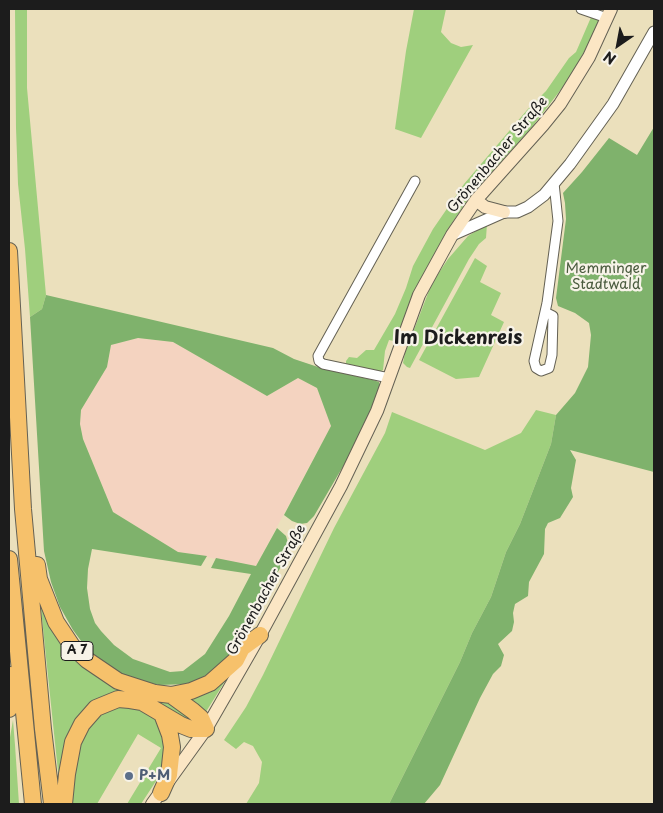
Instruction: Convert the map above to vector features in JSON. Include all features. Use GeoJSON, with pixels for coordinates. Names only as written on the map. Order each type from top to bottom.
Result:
{"type":"FeatureCollection","features":[{"type":"Feature","properties":{"kind":"highway","name":"A 7"},"geometry":{"type":"LineString","coordinates":[[9,251],[23,509],[43,728],[52,804]]}},
{"type":"Feature","properties":{"kind":"highway","name":"A 7"},"geometry":{"type":"LineString","coordinates":[[23,509],[32,520],[39,579],[56,622],[72,646],[87,660],[118,681],[155,693],[171,695],[193,711],[200,718],[206,729]]}},
{"type":"Feature","properties":{"kind":"highway"},"geometry":{"type":"LineString","coordinates":[[9,559],[33,804]]}},
{"type":"Feature","properties":{"kind":"highway"},"geometry":{"type":"LineString","coordinates":[[9,638],[15,620]]}},
{"type":"Feature","properties":{"kind":"highway"},"geometry":{"type":"LineString","coordinates":[[171,695],[192,691],[210,683],[236,660],[242,648],[260,635]]}},
{"type":"Feature","properties":{"kind":"highway"},"geometry":{"type":"LineString","coordinates":[[9,656],[11,689],[9,709]]}},
{"type":"Feature","properties":{"kind":"highway"},"geometry":{"type":"LineString","coordinates":[[64,804],[73,742],[82,724],[96,708],[118,699],[142,702],[190,729],[206,729]]}},
{"type":"Feature","properties":{"kind":"highway"},"geometry":{"type":"LineString","coordinates":[[156,798],[169,775],[172,759],[170,735],[162,714]]}},
{"type":"Feature","properties":{"kind":"main road","name":"Grönenbacher Straße"},"geometry":{"type":"LineString","coordinates":[[156,798],[206,729],[260,635],[363,443],[419,295],[452,236],[476,200],[560,104],[589,57],[609,14]]}},
{"type":"Feature","properties":{"kind":"main road"},"geometry":{"type":"LineString","coordinates":[[476,200],[485,206],[504,212]]}},
{"type":"Feature","properties":{"kind":"street"},"geometry":{"type":"LineString","coordinates":[[581,9],[609,14]]}},
{"type":"Feature","properties":{"kind":"street"},"geometry":{"type":"LineString","coordinates":[[452,236],[504,212],[517,212],[528,207],[544,195],[570,164],[613,104],[654,32]]}},
{"type":"Feature","properties":{"kind":"street"},"geometry":{"type":"LineString","coordinates":[[389,378],[323,364],[319,361],[318,356],[415,181]]}},
{"type":"Feature","properties":{"kind":"street"},"geometry":{"type":"LineString","coordinates":[[545,312],[553,316],[552,356],[549,368],[541,371],[536,368],[534,361],[545,312],[558,221],[554,183]]}},
{"type":"Feature","properties":{"kind":"shaded area"},"geometry":{"type":"Polygon","coordinates":[[[138,338],[173,342],[267,396],[298,378],[317,388],[331,426],[256,566],[178,552],[113,512],[83,439],[80,424],[81,410],[107,367],[111,345],[138,338]]]}},
{"type":"Feature","properties":{"kind":"green space"},"geometry":{"type":"Polygon","coordinates":[[[15,9],[27,9],[27,88],[46,295],[42,309],[30,317],[18,184],[15,9]]]}},
{"type":"Feature","properties":{"kind":"green space"},"geometry":{"type":"Polygon","coordinates":[[[414,9],[446,9],[441,32],[451,43],[461,47],[473,45],[421,138],[395,129],[414,9]]]}},
{"type":"Feature","properties":{"kind":"green space"},"geometry":{"type":"Polygon","coordinates":[[[592,15],[599,20],[599,25],[569,79],[532,127],[470,196],[448,229],[427,268],[394,341],[389,340],[385,351],[383,370],[379,372],[346,365],[349,357],[357,358],[366,350],[374,350],[395,314],[413,266],[433,229],[464,184],[527,110],[546,91],[569,58],[576,52],[592,15]]]}},
{"type":"Feature","properties":{"kind":"green space","name":"Memminger Stadtwald"},"geometry":{"type":"Polygon","coordinates":[[[654,127],[654,472],[570,450],[576,460],[571,488],[573,497],[560,518],[548,523],[545,529],[544,554],[529,582],[528,596],[515,604],[512,631],[498,644],[504,655],[501,666],[493,674],[480,698],[440,785],[424,804],[389,804],[491,597],[506,552],[520,524],[551,444],[556,415],[575,393],[588,367],[591,335],[589,323],[575,313],[558,306],[556,298],[566,219],[563,193],[609,138],[637,155],[654,127]]]}},
{"type":"Feature","properties":{"kind":"green space"},"geometry":{"type":"Polygon","coordinates":[[[487,224],[486,238],[479,244],[469,259],[410,368],[407,367],[403,363],[405,353],[432,283],[448,259],[468,236],[487,224]]]}},
{"type":"Feature","properties":{"kind":"green space"},"geometry":{"type":"Polygon","coordinates":[[[475,258],[487,266],[480,282],[501,293],[491,315],[504,322],[479,377],[456,379],[419,360],[475,258]]]}},
{"type":"Feature","properties":{"kind":"green space"},"geometry":{"type":"Polygon","coordinates":[[[46,295],[273,348],[294,359],[324,369],[379,382],[380,386],[352,451],[314,516],[307,523],[300,524],[284,515],[331,426],[317,388],[298,378],[267,396],[173,342],[138,338],[111,345],[107,367],[81,410],[80,424],[83,439],[113,512],[178,552],[207,556],[201,566],[92,549],[87,588],[90,609],[95,623],[101,631],[114,645],[133,659],[170,672],[183,671],[205,654],[229,616],[251,574],[211,568],[216,558],[256,566],[277,528],[286,536],[288,543],[282,565],[226,660],[210,673],[190,684],[159,685],[142,681],[122,674],[103,663],[87,649],[73,630],[60,607],[51,582],[44,551],[30,317],[42,309],[46,295]]]}},
{"type":"Feature","properties":{"kind":"green space"},"geometry":{"type":"Polygon","coordinates":[[[536,410],[556,415],[551,444],[520,524],[506,552],[491,597],[389,804],[246,804],[259,783],[262,762],[253,746],[244,742],[236,749],[224,740],[246,707],[263,675],[334,528],[385,433],[392,412],[485,450],[521,433],[536,410]]]}},
{"type":"Feature","properties":{"kind":"green space"},"geometry":{"type":"Polygon","coordinates":[[[44,608],[64,644],[167,702],[196,723],[105,697],[59,781],[41,609],[44,608]]]}},
{"type":"Feature","properties":{"kind":"green space"},"geometry":{"type":"Polygon","coordinates":[[[227,678],[204,715],[185,698],[227,678]]]}},
{"type":"Feature","properties":{"kind":"green space"},"geometry":{"type":"Polygon","coordinates":[[[125,705],[150,713],[158,721],[166,735],[166,761],[160,775],[141,804],[127,804],[161,748],[138,734],[97,804],[71,804],[76,753],[92,718],[125,705]]]}},
{"type":"Feature","properties":{"kind":"green space"},"geometry":{"type":"Polygon","coordinates":[[[13,720],[19,804],[9,804],[9,743],[13,720]]]}},
{"type":"Feature","properties":{"kind":"place","name":"P+M"},"geometry":{"type":"Point","coordinates":[129,776]}},
{"type":"Feature","properties":{"kind":"district","name":"Im Dickenreis"},"geometry":{"type":"Point","coordinates":[458,339]}}]}
